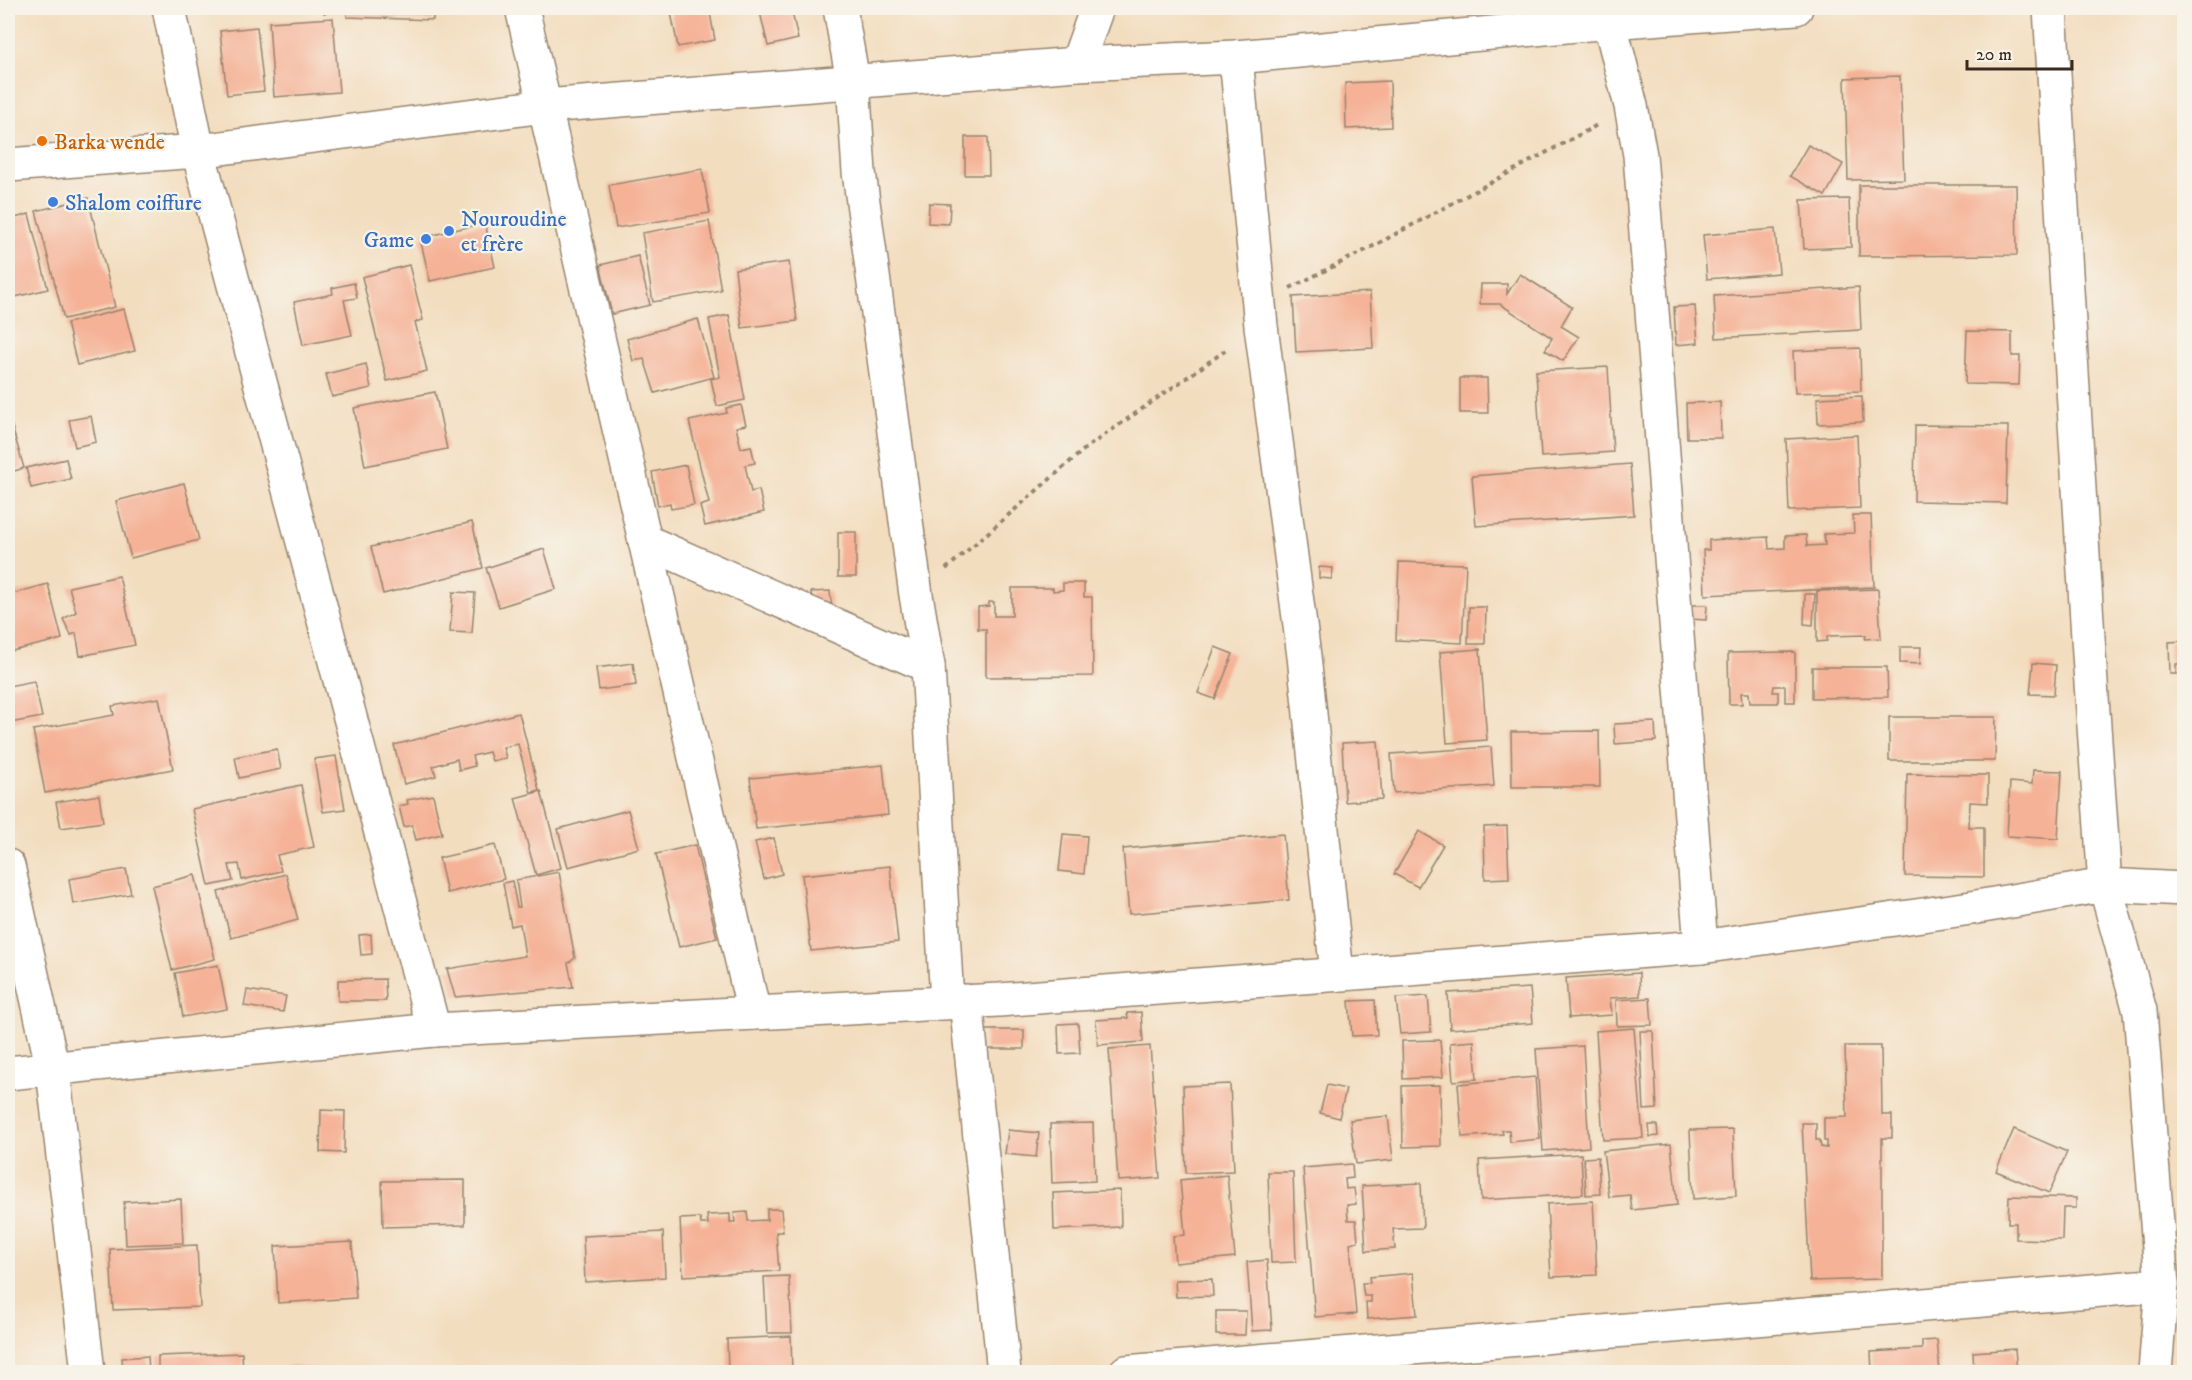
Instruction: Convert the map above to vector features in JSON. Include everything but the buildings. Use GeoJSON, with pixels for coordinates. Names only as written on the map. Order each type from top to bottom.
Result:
{"type":"FeatureCollection","features":[{"type":"Feature","properties":{"kind":"street"},"geometry":{"type":"LineString","coordinates":[[169,8],[198,151],[434,1030]]}},
{"type":"Feature","properties":{"kind":"street"},"geometry":{"type":"LineString","coordinates":[[522,8],[754,1013]]}},
{"type":"Feature","properties":{"kind":"street"},"geometry":{"type":"LineString","coordinates":[[840,8],[853,81],[860,183],[916,595],[928,666],[957,1002],[1004,1372]]}},
{"type":"Feature","properties":{"kind":"street"},"geometry":{"type":"LineString","coordinates":[[1077,64],[1097,8]]}},
{"type":"Feature","properties":{"kind":"street"},"geometry":{"type":"LineString","coordinates":[[8,165],[198,151],[545,106],[1077,64],[1236,57],[1607,15],[1796,8]]}},
{"type":"Feature","properties":{"kind":"street"},"geometry":{"type":"LineString","coordinates":[[2050,8],[2105,885],[2140,1011],[2162,1285],[2156,1372]]}},
{"type":"Feature","properties":{"kind":"street"},"geometry":{"type":"LineString","coordinates":[[1607,15],[1631,106],[1640,155],[1701,947]]}},
{"type":"Feature","properties":{"kind":"street"},"geometry":{"type":"LineString","coordinates":[[1236,57],[1261,326],[1304,656],[1337,975]]}},
{"type":"Feature","properties":{"kind":"street"},"geometry":{"type":"LineString","coordinates":[[645,541],[928,666]]}},
{"type":"Feature","properties":{"kind":"street"},"geometry":{"type":"LineString","coordinates":[[8,866],[53,1070],[88,1372]]}},
{"type":"Feature","properties":{"kind":"street"},"geometry":{"type":"LineString","coordinates":[[8,1073],[434,1030],[957,1002],[1701,947],[1971,908],[2105,885],[2184,889]]}},
{"type":"Feature","properties":{"kind":"street"},"geometry":{"type":"LineString","coordinates":[[1126,1372],[2162,1285]]}},
{"type":"Feature","properties":{"kind":"place","name":"Barka wende"},"geometry":{"type":"Point","coordinates":[42,141]}},
{"type":"Feature","properties":{"kind":"place","name":"Shalom coiffure"},"geometry":{"type":"Point","coordinates":[53,202]}},
{"type":"Feature","properties":{"kind":"place","name":"Nouroudine et frère"},"geometry":{"type":"Point","coordinates":[449,231]}},
{"type":"Feature","properties":{"kind":"place","name":"Game"},"geometry":{"type":"Point","coordinates":[426,239]}}]}
